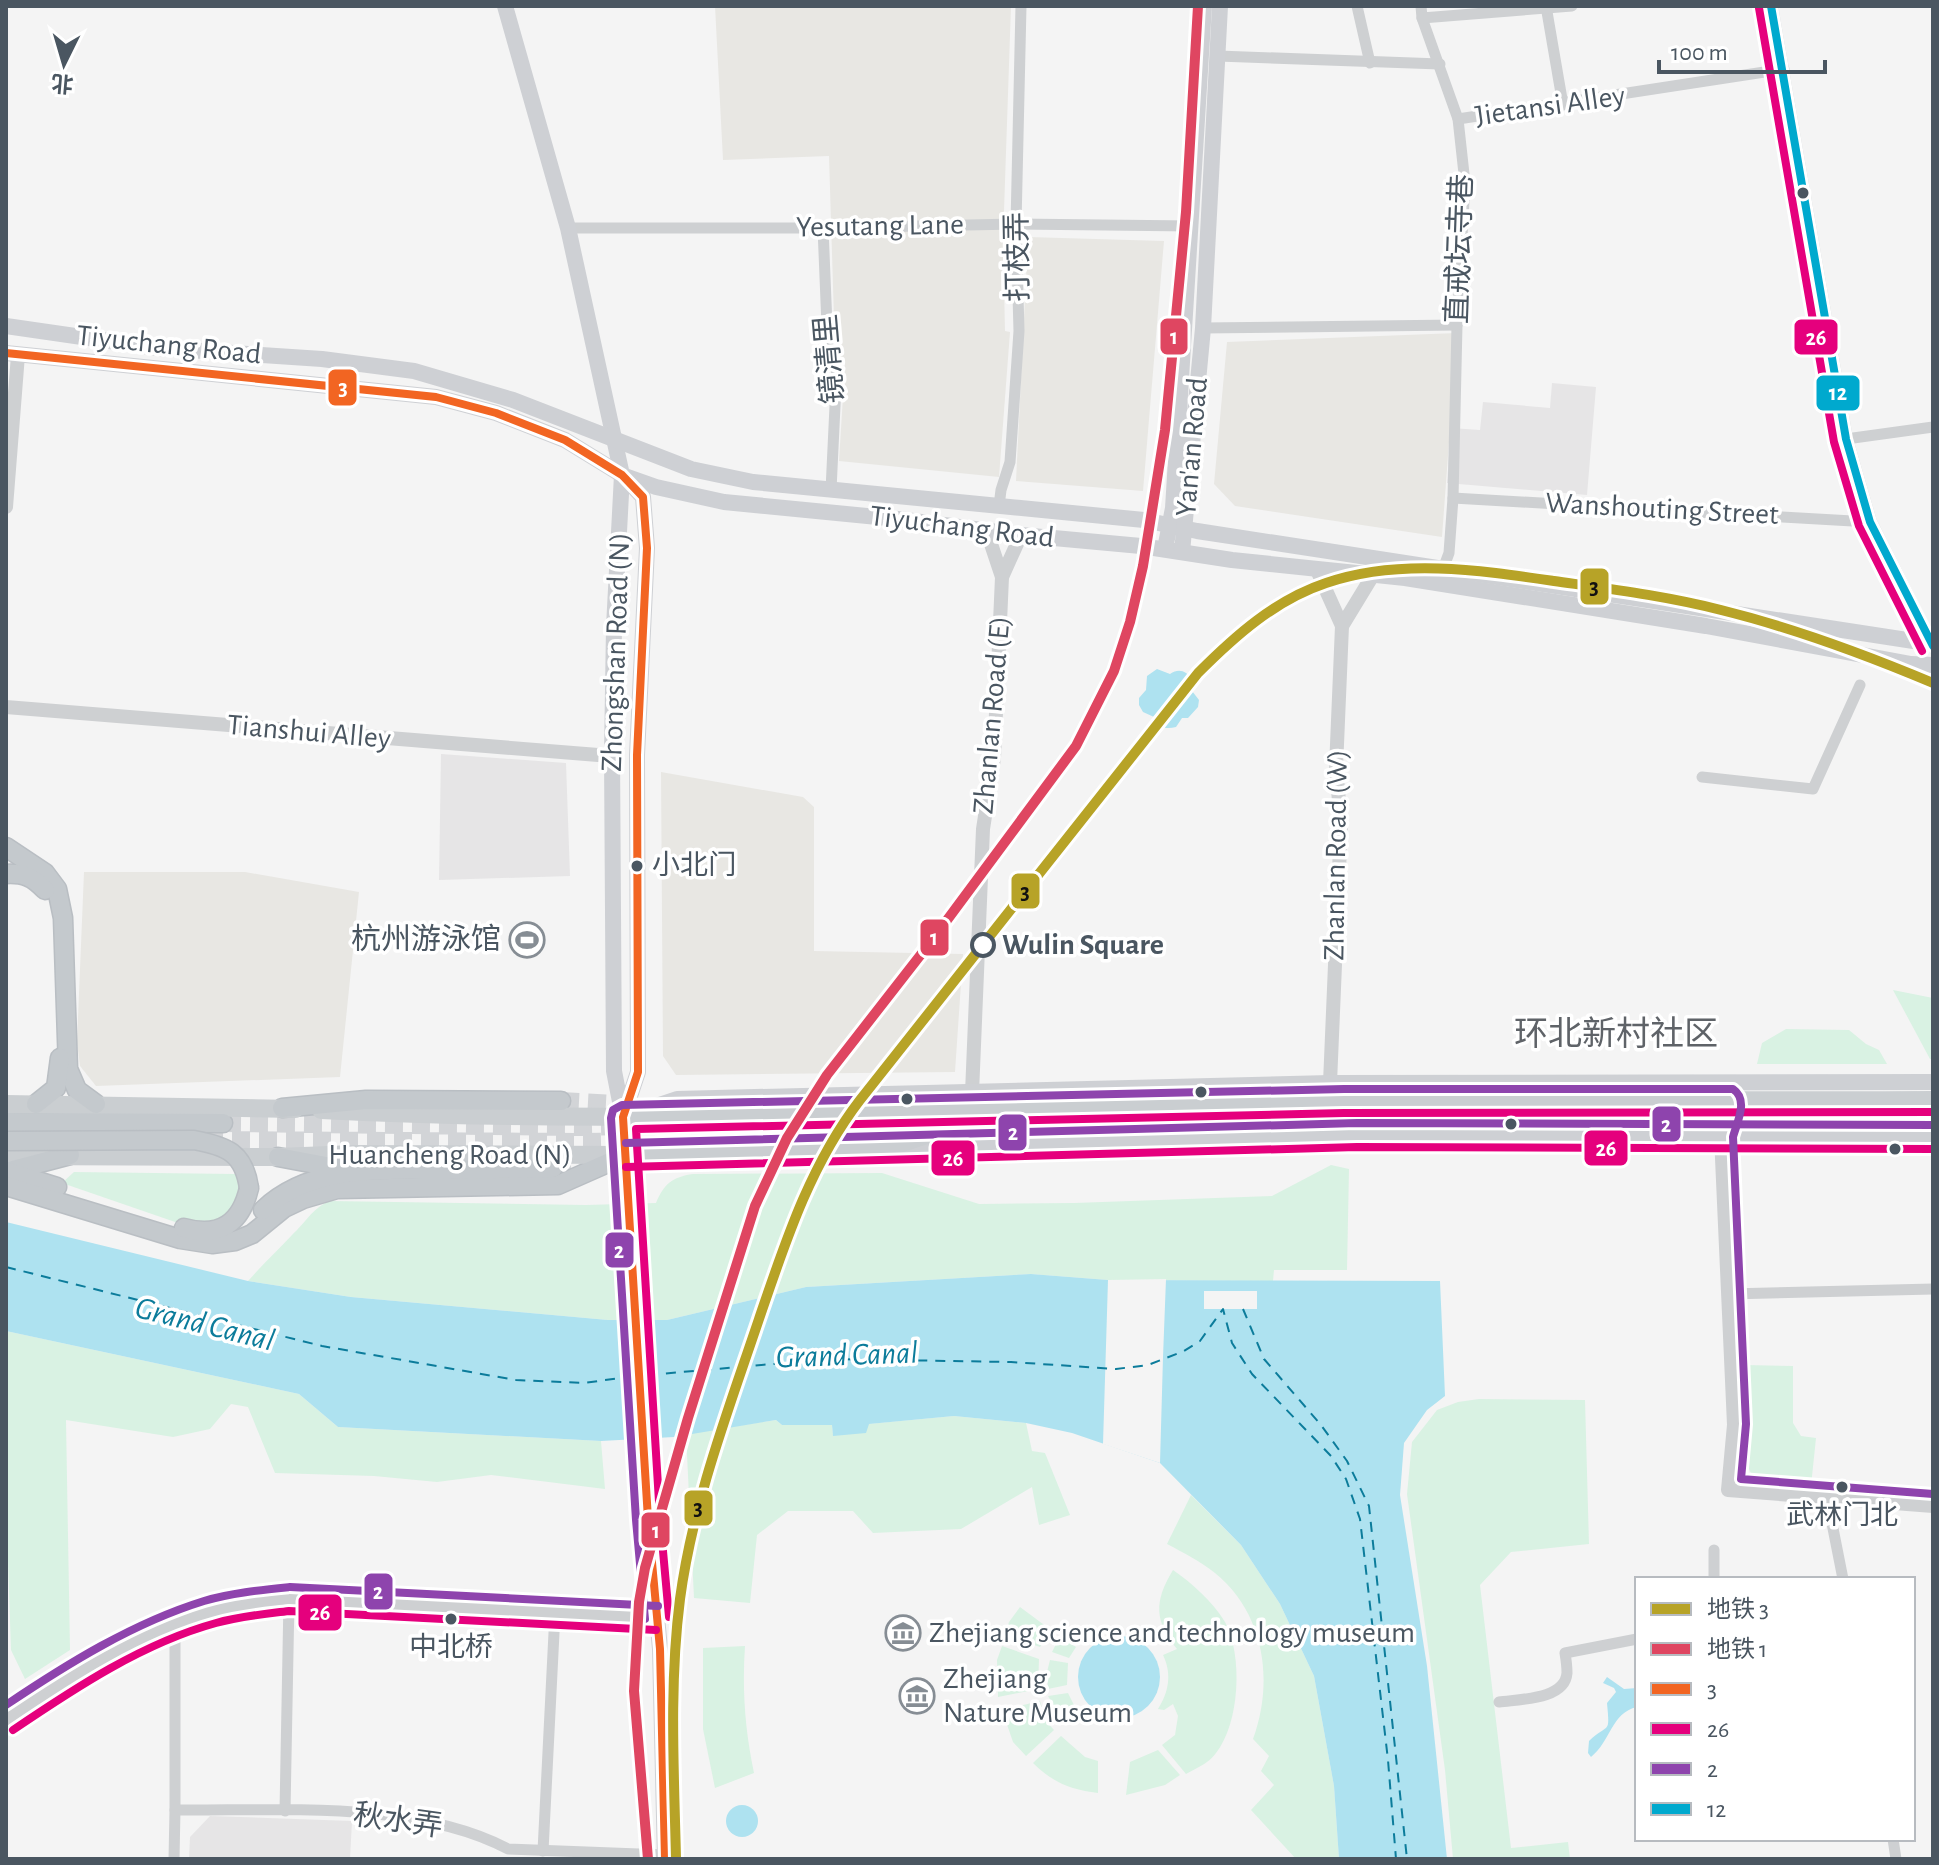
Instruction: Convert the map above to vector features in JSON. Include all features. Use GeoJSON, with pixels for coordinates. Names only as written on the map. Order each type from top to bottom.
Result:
{"type":"FeatureCollection","features":[{"type":"Feature","properties":{"kind":"highway"},"geometry":{"type":"LineString","coordinates":[[6,847],[28,860],[57,889],[68,1069],[77,1090],[96,1104]]}},
{"type":"Feature","properties":{"kind":"highway"},"geometry":{"type":"LineString","coordinates":[[6,874],[22,873],[37,881],[48,893],[59,918],[59,1072],[56,1088],[36,1104]]}},
{"type":"Feature","properties":{"kind":"highway"},"geometry":{"type":"LineString","coordinates":[[282,1108],[366,1100],[561,1101]]}},
{"type":"Feature","properties":{"kind":"highway"},"geometry":{"type":"LineString","coordinates":[[6,1122],[223,1123]]}},
{"type":"Feature","properties":{"kind":"highway"},"geometry":{"type":"LineString","coordinates":[[6,1141],[194,1140],[219,1145],[236,1155],[247,1169],[249,1188],[245,1207],[234,1222],[206,1231],[190,1230],[6,1170]]}},
{"type":"Feature","properties":{"kind":"highway"},"geometry":{"type":"LineString","coordinates":[[6,1170],[20,1170],[70,1155]]}},
{"type":"Feature","properties":{"kind":"highway"},"geometry":{"type":"LineString","coordinates":[[6,1186],[180,1239],[212,1244],[235,1241],[252,1234],[284,1208],[337,1189],[558,1185],[626,1155]]}},
{"type":"Feature","properties":{"kind":"highway"},"geometry":{"type":"LineString","coordinates":[[278,1157],[329,1168],[363,1171],[553,1168]]}},
{"type":"Feature","properties":{"kind":"highway"},"geometry":{"type":"LineString","coordinates":[[212,1244],[238,1232],[280,1195],[297,1186],[363,1171]]}},
{"type":"Feature","properties":{"kind":"main road","name":"Zhongshan Road (N)"},"geometry":{"type":"LineString","coordinates":[[505,6],[568,228],[622,475],[614,627],[612,753],[614,1071],[623,1117],[626,1155],[657,1618],[665,1857]]}},
{"type":"Feature","properties":{"kind":"main road","name":"Yan'an Road"},"geometry":{"type":"LineString","coordinates":[[1177,527],[1174,498],[1204,6]]}},
{"type":"Feature","properties":{"kind":"main road","name":"Yan'an Road"},"geometry":{"type":"LineString","coordinates":[[1174,550],[1203,328],[1220,6]]}},
{"type":"Feature","properties":{"kind":"main road","name":"Tiyuchang Road"},"geometry":{"type":"LineString","coordinates":[[6,326],[158,348],[322,359],[414,371],[513,400],[691,469],[753,482],[1144,520],[1932,645]]}},
{"type":"Feature","properties":{"kind":"main road"},"geometry":{"type":"LineString","coordinates":[[1176,338],[1164,505],[1177,527]]}},
{"type":"Feature","properties":{"kind":"main road","name":"Tiyuchang Road"},"geometry":{"type":"LineString","coordinates":[[12,354],[436,397],[496,413],[565,440],[622,475],[656,487],[724,502],[1174,550],[1373,575],[1616,611],[1911,664],[1933,665]]}},
{"type":"Feature","properties":{"kind":"main road","name":"Zhongshan Road (N)"},"geometry":{"type":"LineString","coordinates":[[622,475],[643,497],[647,548],[637,755],[638,1072],[623,1117]]}},
{"type":"Feature","properties":{"kind":"main road","name":"Huancheng Road (N)"},"geometry":{"type":"LineString","coordinates":[[623,1117],[677,1099],[1330,1083],[1933,1082]]}},
{"type":"Feature","properties":{"kind":"main road","name":"Huancheng Road (N)"},"geometry":{"type":"LineString","coordinates":[[6,1104],[282,1108],[445,1116],[623,1117],[1344,1101],[1933,1100]]}},
{"type":"Feature","properties":{"kind":"main road","name":"Huancheng Road (N)"},"geometry":{"type":"LineString","coordinates":[[6,1156],[626,1155],[893,1146],[948,1128],[1359,1122],[1722,1129],[1933,1137]]}},
{"type":"Feature","properties":{"kind":"main road","name":"Huancheng Road (N)"},"geometry":{"type":"LineString","coordinates":[[1722,1129],[1933,1122]]}},
{"type":"Feature","properties":{"kind":"street","name":"打枝弄"},"geometry":{"type":"LineString","coordinates":[[999,506],[1010,462],[1018,346],[1016,224],[1021,6]]}},
{"type":"Feature","properties":{"kind":"street"},"geometry":{"type":"LineString","coordinates":[[1357,6],[1370,63]]}},
{"type":"Feature","properties":{"kind":"street"},"geometry":{"type":"LineString","coordinates":[[1422,12],[1572,6]]}},
{"type":"Feature","properties":{"kind":"street"},"geometry":{"type":"LineString","coordinates":[[1771,6],[1846,439],[1870,522],[1932,645]]}},
{"type":"Feature","properties":{"kind":"street"},"geometry":{"type":"LineString","coordinates":[[1546,8],[1563,105]]}},
{"type":"Feature","properties":{"kind":"street","name":"直戒坛寺巷"},"geometry":{"type":"LineString","coordinates":[[1422,12],[1458,119],[1465,183],[1457,325],[1453,498],[1449,553],[1443,569]]}},
{"type":"Feature","properties":{"kind":"street"},"geometry":{"type":"LineString","coordinates":[[1218,56],[1440,64]]}},
{"type":"Feature","properties":{"kind":"street","name":"Jietansi Alley"},"geometry":{"type":"LineString","coordinates":[[1458,119],[1784,69]]}},
{"type":"Feature","properties":{"kind":"street","name":"Yesutang Lane"},"geometry":{"type":"LineString","coordinates":[[568,228],[1016,224],[1192,226]]}},
{"type":"Feature","properties":{"kind":"street","name":"镜清里"},"geometry":{"type":"LineString","coordinates":[[823,228],[828,350],[837,364],[831,490]]}},
{"type":"Feature","properties":{"kind":"street"},"geometry":{"type":"LineString","coordinates":[[1203,328],[1457,325]]}},
{"type":"Feature","properties":{"kind":"street"},"geometry":{"type":"LineString","coordinates":[[6,507],[12,354]]}},
{"type":"Feature","properties":{"kind":"street"},"geometry":{"type":"LineString","coordinates":[[1846,439],[1933,427]]}},
{"type":"Feature","properties":{"kind":"street","name":"Wanshouting Street"},"geometry":{"type":"LineString","coordinates":[[1453,498],[1870,522]]}},
{"type":"Feature","properties":{"kind":"street","name":"Zhanlan Road (E)"},"geometry":{"type":"LineString","coordinates":[[972,1093],[983,829],[994,758],[1002,577],[987,532]]}},
{"type":"Feature","properties":{"kind":"street","name":"Zhanlan Road (E)"},"geometry":{"type":"LineString","coordinates":[[1002,577],[1021,535]]}},
{"type":"Feature","properties":{"kind":"street","name":"Zhanlan Road (W)"},"geometry":{"type":"LineString","coordinates":[[1316,568],[1342,626],[1336,768],[1341,823],[1330,1083]]}},
{"type":"Feature","properties":{"kind":"street","name":"Zhanlan Road (W)"},"geometry":{"type":"LineString","coordinates":[[1342,626],[1373,575]]}},
{"type":"Feature","properties":{"kind":"street"},"geometry":{"type":"LineString","coordinates":[[1702,777],[1813,789],[1860,685]]}},
{"type":"Feature","properties":{"kind":"street","name":"Tianshui Alley"},"geometry":{"type":"LineString","coordinates":[[6,707],[598,755],[612,753]]}},
{"type":"Feature","properties":{"kind":"street"},"geometry":{"type":"LineString","coordinates":[[1735,1082],[1722,1129],[1734,1425],[1728,1490],[1933,1506]]}},
{"type":"Feature","properties":{"kind":"street"},"geometry":{"type":"LineString","coordinates":[[1728,1294],[1933,1289]]}},
{"type":"Feature","properties":{"kind":"street"},"geometry":{"type":"LineString","coordinates":[[1827,1498],[1843,1577]]}},
{"type":"Feature","properties":{"kind":"street"},"geometry":{"type":"LineString","coordinates":[[1714,1550],[1714,1577]]}},
{"type":"Feature","properties":{"kind":"street"},"geometry":{"type":"LineString","coordinates":[[6,1720],[101,1658],[198,1616],[242,1605],[289,1599],[657,1618]]}},
{"type":"Feature","properties":{"kind":"street"},"geometry":{"type":"LineString","coordinates":[[285,1811],[289,1599]]}},
{"type":"Feature","properties":{"kind":"street"},"geometry":{"type":"LineString","coordinates":[[543,1851],[555,1613]]}},
{"type":"Feature","properties":{"kind":"street"},"geometry":{"type":"LineString","coordinates":[[174,1859],[175,1627]]}},
{"type":"Feature","properties":{"kind":"street"},"geometry":{"type":"LineString","coordinates":[[1499,1702],[1550,1694],[1561,1687],[1567,1676],[1565,1653],[1635,1639]]}},
{"type":"Feature","properties":{"kind":"street","name":"秋水弄"},"geometry":{"type":"LineString","coordinates":[[175,1810],[389,1814],[486,1838],[520,1854],[543,1851],[665,1857]]}},
{"type":"Feature","properties":{"kind":"shaded area"},"geometry":{"type":"Polygon","coordinates":[[[715,6],[1011,6],[1003,240],[1005,331],[1010,332],[999,477],[839,461],[845,364],[835,351],[829,156],[723,160],[715,6]]]}},
{"type":"Feature","properties":{"kind":"shaded area"},"geometry":{"type":"Polygon","coordinates":[[[1028,237],[1164,241],[1143,491],[1016,481],[1028,237]]]}},
{"type":"Feature","properties":{"kind":"shaded area"},"geometry":{"type":"Polygon","coordinates":[[[1457,333],[1442,537],[1235,506],[1214,484],[1227,342],[1457,333]]]}},
{"type":"Feature","properties":{"kind":"shaded area"},"geometry":{"type":"Polygon","coordinates":[[[1552,383],[1596,387],[1587,495],[1447,483],[1451,428],[1480,430],[1483,402],[1550,408],[1552,383]]]}},
{"type":"Feature","properties":{"kind":"shaded area"},"geometry":{"type":"Polygon","coordinates":[[[441,754],[566,763],[570,876],[439,880],[441,754]]]}},
{"type":"Feature","properties":{"kind":"shaded area"},"geometry":{"type":"Polygon","coordinates":[[[661,772],[803,797],[814,807],[814,951],[963,954],[955,1072],[676,1075],[663,1056],[661,772]]]}},
{"type":"Feature","properties":{"kind":"shaded area"},"geometry":{"type":"Polygon","coordinates":[[[84,872],[245,872],[359,892],[340,1077],[96,1086],[80,1066],[77,1042],[84,872]]]}},
{"type":"Feature","properties":{"kind":"shaded area"},"geometry":{"type":"Polygon","coordinates":[[[210,1816],[352,1821],[350,1859],[189,1859],[190,1837],[210,1816]]]}},
{"type":"Feature","properties":{"kind":"green space"},"geometry":{"type":"Polygon","coordinates":[[[1893,990],[1933,998],[1933,1059],[1930,1059],[1893,990]]]}},
{"type":"Feature","properties":{"kind":"green space"},"geometry":{"type":"Polygon","coordinates":[[[1786,1029],[1849,1030],[1879,1050],[1887,1064],[1757,1064],[1762,1043],[1786,1029]]]}},
{"type":"Feature","properties":{"kind":"green space"},"geometry":{"type":"Polygon","coordinates":[[[1331,1165],[1349,1169],[1347,1270],[1274,1270],[1273,1281],[1108,1280],[1031,1274],[806,1287],[667,1320],[608,1320],[351,1297],[248,1281],[313,1212],[329,1201],[586,1205],[656,1203],[670,1182],[693,1174],[882,1173],[979,1204],[1272,1196],[1331,1165]]]}},
{"type":"Feature","properties":{"kind":"green space"},"geometry":{"type":"Polygon","coordinates":[[[74,1172],[235,1174],[245,1181],[230,1222],[178,1223],[62,1183],[74,1172]]]}},
{"type":"Feature","properties":{"kind":"green space"},"geometry":{"type":"Polygon","coordinates":[[[6,1331],[299,1394],[338,1427],[601,1441],[605,1489],[491,1475],[437,1482],[374,1476],[275,1473],[248,1407],[231,1404],[210,1429],[173,1437],[66,1420],[70,1650],[25,1679],[11,1650],[6,1502],[6,1331]]]}},
{"type":"Feature","properties":{"kind":"green space"},"geometry":{"type":"Polygon","coordinates":[[[1745,1365],[1793,1366],[1793,1423],[1801,1436],[1816,1438],[1811,1486],[1754,1480],[1745,1460],[1745,1365]]]}},
{"type":"Feature","properties":{"kind":"green space"},"geometry":{"type":"Polygon","coordinates":[[[1479,1399],[1585,1400],[1589,1544],[1511,1552],[1480,1585],[1511,1848],[1568,1842],[1570,1859],[1453,1859],[1445,1770],[1407,1494],[1412,1442],[1437,1410],[1458,1402],[1479,1399]]]}},
{"type":"Feature","properties":{"kind":"green space"},"geometry":{"type":"Polygon","coordinates":[[[954,1416],[1026,1423],[1032,1451],[1045,1453],[1070,1515],[1039,1525],[1032,1487],[961,1529],[873,1533],[853,1511],[788,1511],[757,1535],[750,1603],[694,1598],[686,1434],[776,1420],[782,1425],[832,1425],[833,1435],[868,1424],[954,1416]]]}},
{"type":"Feature","properties":{"kind":"green space"},"geometry":{"type":"Polygon","coordinates":[[[1191,1495],[1241,1545],[1280,1604],[1314,1676],[1334,1786],[1339,1859],[1296,1859],[1251,1810],[1274,1785],[1261,1771],[1269,1756],[1253,1739],[1263,1694],[1261,1650],[1255,1628],[1232,1590],[1215,1573],[1167,1544],[1191,1495]]]}},
{"type":"Feature","properties":{"kind":"green space"},"geometry":{"type":"Polygon","coordinates":[[[1173,1570],[1214,1607],[1225,1622],[1235,1652],[1234,1707],[1224,1740],[1210,1760],[1186,1774],[1162,1745],[1175,1735],[1178,1716],[1173,1704],[1164,1710],[1158,1709],[1168,1683],[1168,1669],[1163,1655],[1177,1649],[1164,1629],[1159,1611],[1162,1591],[1173,1570]]]}},
{"type":"Feature","properties":{"kind":"green space"},"geometry":{"type":"Polygon","coordinates":[[[1020,1607],[1051,1630],[1040,1647],[1005,1635],[1009,1622],[1020,1607]]]}},
{"type":"Feature","properties":{"kind":"green space"},"geometry":{"type":"Polygon","coordinates":[[[1060,1636],[1076,1647],[1069,1658],[1052,1652],[1060,1636]]]}},
{"type":"Feature","properties":{"kind":"green space"},"geometry":{"type":"Polygon","coordinates":[[[745,1646],[745,1710],[754,1773],[715,1788],[703,1729],[703,1648],[745,1646]]]}},
{"type":"Feature","properties":{"kind":"green space"},"geometry":{"type":"Polygon","coordinates":[[[1002,1646],[1039,1659],[1038,1689],[998,1697],[997,1660],[1002,1646]]]}},
{"type":"Feature","properties":{"kind":"green space"},"geometry":{"type":"Polygon","coordinates":[[[1050,1660],[1068,1663],[1067,1685],[1048,1689],[1050,1660]]]}},
{"type":"Feature","properties":{"kind":"green space"},"geometry":{"type":"Polygon","coordinates":[[[1068,1693],[1077,1711],[1064,1723],[1048,1696],[1068,1693]]]}},
{"type":"Feature","properties":{"kind":"green space"},"geometry":{"type":"Polygon","coordinates":[[[1040,1701],[1046,1721],[1054,1730],[1026,1756],[1013,1742],[1002,1710],[1040,1701]]]}},
{"type":"Feature","properties":{"kind":"green space"},"geometry":{"type":"Polygon","coordinates":[[[1061,1736],[1085,1757],[1098,1761],[1098,1793],[1062,1784],[1033,1763],[1061,1736]]]}},
{"type":"Feature","properties":{"kind":"green space"},"geometry":{"type":"Polygon","coordinates":[[[1158,1750],[1180,1775],[1165,1785],[1126,1795],[1130,1762],[1158,1750]]]}},
{"type":"Feature","properties":{"kind":"water"},"geometry":{"type":"Polygon","coordinates":[[[1157,669],[1170,674],[1182,671],[1187,674],[1192,679],[1192,691],[1199,700],[1198,707],[1188,718],[1182,718],[1176,727],[1162,727],[1139,705],[1139,698],[1146,690],[1147,676],[1157,669]]]}},
{"type":"Feature","properties":{"kind":"water","name":"Grand Canal"},"geometry":{"type":"Polygon","coordinates":[[[6,1222],[248,1281],[351,1297],[608,1320],[667,1320],[806,1287],[1031,1274],[1108,1280],[1440,1281],[1445,1396],[1427,1410],[1404,1443],[1400,1495],[1427,1666],[1447,1859],[1339,1859],[1334,1786],[1314,1676],[1280,1604],[1241,1545],[1160,1463],[1072,1433],[1026,1423],[954,1416],[869,1424],[866,1433],[833,1436],[832,1425],[782,1425],[776,1420],[674,1437],[601,1441],[338,1427],[299,1394],[6,1331],[6,1222]]]}},
{"type":"Feature","properties":{"kind":"water"},"geometry":{"type":"Polygon","coordinates":[[[1111,1636],[1127,1636],[1142,1643],[1153,1654],[1160,1677],[1157,1693],[1148,1706],[1127,1718],[1111,1718],[1096,1711],[1085,1700],[1078,1685],[1078,1669],[1085,1654],[1096,1643],[1111,1636]]]}},
{"type":"Feature","properties":{"kind":"water"},"geometry":{"type":"Polygon","coordinates":[[[1607,1677],[1624,1689],[1635,1688],[1635,1708],[1616,1721],[1591,1757],[1588,1753],[1589,1741],[1607,1727],[1607,1703],[1616,1692],[1603,1683],[1607,1677]]]}},
{"type":"Feature","properties":{"kind":"water"},"geometry":{"type":"Polygon","coordinates":[[[742,1805],[753,1810],[758,1821],[753,1832],[742,1837],[731,1832],[726,1821],[731,1810],[742,1805]]]}},
{"type":"Feature","properties":{"kind":"pier"},"geometry":{"type":"Polygon","coordinates":[[[1166,1279],[1160,1463],[1103,1444],[1108,1280],[1166,1279]]]}},
{"type":"Feature","properties":{"kind":"pier"},"geometry":{"type":"Polygon","coordinates":[[[1204,1291],[1257,1291],[1257,1309],[1204,1309],[1204,1291]]]}},
{"type":"Feature","properties":{"kind":"ferry route"},"geometry":{"type":"LineString","coordinates":[[6,1267],[322,1346],[516,1380],[584,1383],[634,1376]]}},
{"type":"Feature","properties":{"kind":"ferry route"},"geometry":{"type":"LineString","coordinates":[[648,1375],[829,1359],[1011,1362],[1116,1369],[1148,1365],[1184,1351],[1200,1341],[1223,1309],[1232,1343],[1252,1374],[1331,1456],[1346,1479],[1360,1519],[1388,1760],[1396,1859]]}},
{"type":"Feature","properties":{"kind":"ferry route"},"geometry":{"type":"LineString","coordinates":[[1243,1309],[1264,1359],[1321,1425],[1347,1461],[1369,1506],[1407,1859]]}},
{"type":"Feature","properties":{"kind":"tunnel"},"geometry":{"type":"LineString","coordinates":[[561,1101],[634,1105]]}},
{"type":"Feature","properties":{"kind":"tunnel"},"geometry":{"type":"LineString","coordinates":[[1304,1114],[1586,1109]]}},
{"type":"Feature","properties":{"kind":"tunnel"},"geometry":{"type":"LineString","coordinates":[[223,1123],[662,1125]]}},
{"type":"Feature","properties":{"kind":"tunnel"},"geometry":{"type":"LineString","coordinates":[[205,1140],[583,1142],[919,1135]]}},
{"type":"Feature","properties":{"kind":"tunnel"},"geometry":{"type":"LineString","coordinates":[[553,1168],[598,1165]]}},
{"type":"Feature","properties":{"kind":"metro line","name":"1"},"geometry":{"type":"LineString","coordinates":[[648,1859],[634,1691],[639,1602],[645,1568],[688,1418],[755,1206],[787,1138],[827,1075],[933,939],[1076,746],[1114,671],[1130,622],[1143,566],[1165,430],[1186,212],[1198,6]]}},
{"type":"Feature","properties":{"kind":"metro line","name":"3"},"geometry":{"type":"LineString","coordinates":[[676,1859],[673,1696],[680,1599],[686,1563],[693,1527],[724,1422],[800,1205],[827,1151],[860,1100],[1198,673],[1226,646],[1273,609],[1326,583],[1382,571],[1439,568],[1526,577],[1700,605],[1802,633],[1933,683]]}},
{"type":"Feature","properties":{"kind":"transit line","name":"12"},"geometry":{"type":"LineString","coordinates":[[1771,6],[1846,439],[1870,522],[1933,646]]}},
{"type":"Feature","properties":{"kind":"transit line","name":"26"},"geometry":{"type":"LineString","coordinates":[[1759,8],[1834,442],[1859,526],[1922,651]]}},
{"type":"Feature","properties":{"kind":"transit line","name":"3"},"geometry":{"type":"LineString","coordinates":[[6,353],[436,397],[496,413],[565,440],[622,475],[643,497],[647,548],[637,755],[638,1072],[623,1117],[648,1519],[660,1649],[665,1859]]}},
{"type":"Feature","properties":{"kind":"transit line","name":"2"},"geometry":{"type":"LineString","coordinates":[[645,1619],[611,1118],[613,1110],[622,1105],[1344,1089],[1733,1089],[1741,1105],[1733,1137],[1746,1424],[1741,1479],[1933,1494]]}},
{"type":"Feature","properties":{"kind":"transit line","name":"26"},"geometry":{"type":"LineString","coordinates":[[669,1617],[636,1129],[1344,1113],[1933,1112]]}},
{"type":"Feature","properties":{"kind":"transit line","name":"2"},"geometry":{"type":"LineString","coordinates":[[626,1143],[1357,1123],[1933,1125]]}},
{"type":"Feature","properties":{"kind":"transit line","name":"26"},"geometry":{"type":"LineString","coordinates":[[626,1167],[1357,1147],[1933,1149]]}},
{"type":"Feature","properties":{"kind":"transit line","name":"2"},"geometry":{"type":"LineString","coordinates":[[6,1705],[126,1633],[204,1601],[246,1592],[290,1587],[658,1606]]}},
{"type":"Feature","properties":{"kind":"transit line","name":"26"},"geometry":{"type":"LineString","coordinates":[[13,1730],[85,1683],[162,1642],[243,1617],[289,1611],[656,1630]]}},
{"type":"Feature","properties":{"kind":"place","name":"小北门"},"geometry":{"type":"Point","coordinates":[637,866]}},
{"type":"Feature","properties":{"kind":"place","name":"杭州游泳馆"},"geometry":{"type":"Point","coordinates":[527,940]}},
{"type":"Feature","properties":{"kind":"place","name":"Wulin Square"},"geometry":{"type":"Point","coordinates":[983,945]}},
{"type":"Feature","properties":{"kind":"place","name":"武林门北"},"geometry":{"type":"Point","coordinates":[1842,1487]}},
{"type":"Feature","properties":{"kind":"place","name":"中北桥"},"geometry":{"type":"Point","coordinates":[451,1619]}},
{"type":"Feature","properties":{"kind":"place","name":"Zhejiang science and technology museum"},"geometry":{"type":"Point","coordinates":[903,1633]}},
{"type":"Feature","properties":{"kind":"place","name":"Zhejiang Nature Museum"},"geometry":{"type":"Point","coordinates":[917,1696]}},
{"type":"Feature","properties":{"kind":"district","name":"环北新村社区"},"geometry":{"type":"Point","coordinates":[1616,1035]}}]}
